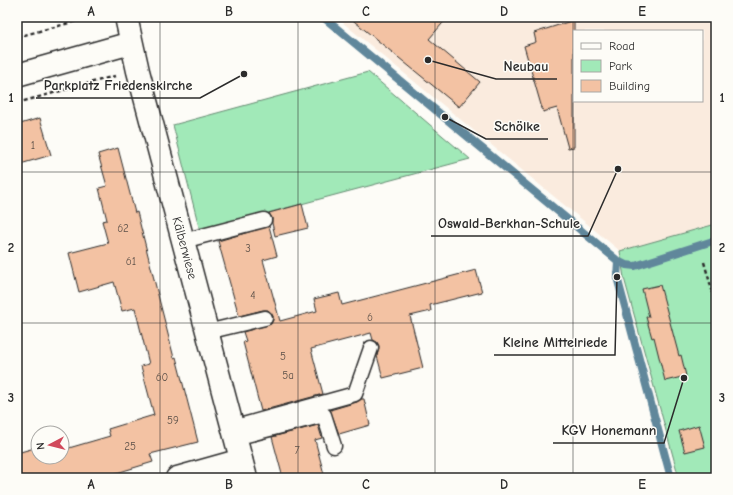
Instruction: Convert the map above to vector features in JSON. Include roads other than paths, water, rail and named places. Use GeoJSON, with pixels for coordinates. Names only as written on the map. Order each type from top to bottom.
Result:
{"type":"FeatureCollection","features":[{"type":"Feature","properties":{"kind":"street","name":"Kälberwiese"},"geometry":{"type":"LineString","coordinates":[[126,17],[131,43],[244,469]]}},
{"type":"Feature","properties":{"kind":"street"},"geometry":{"type":"LineString","coordinates":[[17,75],[131,43]]}},
{"type":"Feature","properties":{"kind":"street"},"geometry":{"type":"LineString","coordinates":[[177,478],[244,469]]}},
{"type":"Feature","properties":{"kind":"lane"},"geometry":{"type":"LineString","coordinates":[[183,241],[264,220]]}},
{"type":"Feature","properties":{"kind":"lane"},"geometry":{"type":"LineString","coordinates":[[207,332],[265,318]]}},
{"type":"Feature","properties":{"kind":"lane"},"geometry":{"type":"LineString","coordinates":[[234,433],[354,394],[371,348]]}},
{"type":"Feature","properties":{"kind":"lane"},"geometry":{"type":"LineString","coordinates":[[234,433],[324,416],[334,446]]}},
{"type":"Feature","properties":{"kind":"waterway"},"geometry":{"type":"LineString","coordinates":[[323,17],[618,261],[626,265],[635,266],[716,240]]}},
{"type":"Feature","properties":{"kind":"waterway"},"geometry":{"type":"LineString","coordinates":[[618,261],[617,277],[671,478]]}},
{"type":"Feature","properties":{"kind":"place","name":"Neubau"},"geometry":{"type":"Point","coordinates":[428,60]}},
{"type":"Feature","properties":{"kind":"place","name":"Parkplatz Friedenskirche"},"geometry":{"type":"Point","coordinates":[244,74]}},
{"type":"Feature","properties":{"kind":"place","name":"Schölke"},"geometry":{"type":"Point","coordinates":[445,117]}},
{"type":"Feature","properties":{"kind":"place","name":"Oswald-Berkhan-Schule"},"geometry":{"type":"Point","coordinates":[618,169]}},
{"type":"Feature","properties":{"kind":"place","name":"Kleine Mittelriede"},"geometry":{"type":"Point","coordinates":[617,277]}},
{"type":"Feature","properties":{"kind":"place","name":"KGV Honemann"},"geometry":{"type":"Point","coordinates":[684,378]}}]}
